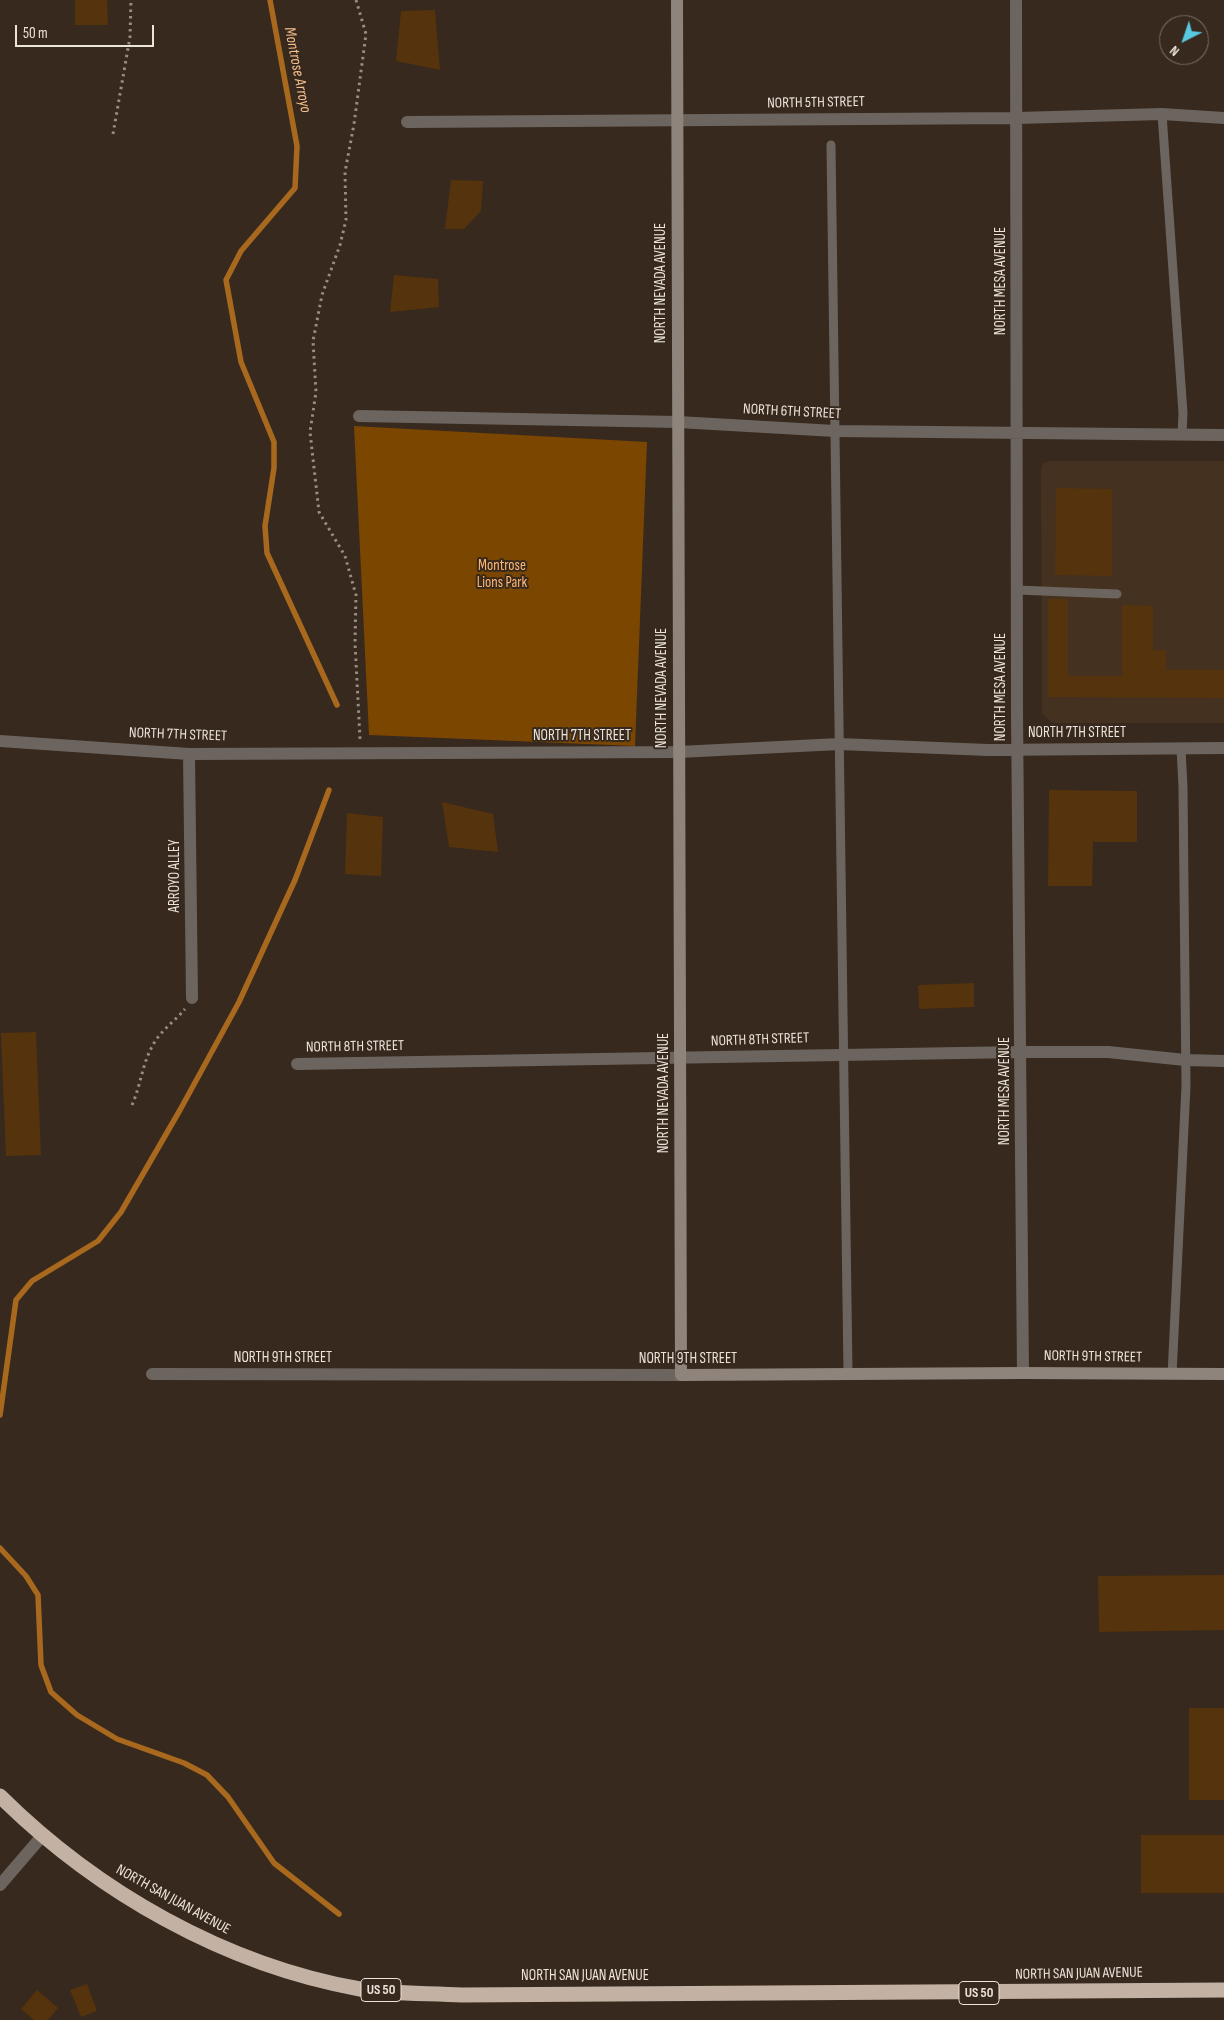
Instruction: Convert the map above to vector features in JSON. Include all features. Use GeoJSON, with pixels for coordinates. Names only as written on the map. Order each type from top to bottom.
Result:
{"type":"FeatureCollection","features":[{"type":"Feature","properties":{"kind":"highway","name":"NORTH SAN JUAN AVENUE"},"geometry":{"type":"LineString","coordinates":[[0,1796],[43,1835],[87,1870],[176,1925],[226,1949],[271,1966],[362,1990],[462,1994],[1224,1990]]}},
{"type":"Feature","properties":{"kind":"street","name":"NORTH NEVADA AVENUE"},"geometry":{"type":"LineString","coordinates":[[677,0],[681,1375]]}},
{"type":"Feature","properties":{"kind":"street","name":"NORTH MESA AVENUE"},"geometry":{"type":"LineString","coordinates":[[1016,0],[1017,590],[1023,1373]]}},
{"type":"Feature","properties":{"kind":"street","name":"NORTH 5TH STREET"},"geometry":{"type":"LineString","coordinates":[[407,122],[1017,118],[1162,114],[1224,118]]}},
{"type":"Feature","properties":{"kind":"street","name":"NORTH 6TH STREET"},"geometry":{"type":"LineString","coordinates":[[358,416],[678,422],[835,431],[1224,434]]}},
{"type":"Feature","properties":{"kind":"street","name":"NORTH 7TH STREET"},"geometry":{"type":"LineString","coordinates":[[0,740],[189,754],[679,752],[839,744],[1018,749],[1224,748]]}},
{"type":"Feature","properties":{"kind":"street","name":"ARROYO ALLEY"},"geometry":{"type":"LineString","coordinates":[[189,754],[192,998]]}},
{"type":"Feature","properties":{"kind":"street","name":"NORTH 8TH STREET"},"geometry":{"type":"LineString","coordinates":[[297,1064],[680,1059],[843,1053],[1021,1052],[1108,1052],[1185,1060],[1224,1061]]}},
{"type":"Feature","properties":{"kind":"street","name":"NORTH 9TH STREET"},"geometry":{"type":"LineString","coordinates":[[152,1374],[1224,1374]]}},
{"type":"Feature","properties":{"kind":"street"},"geometry":{"type":"LineString","coordinates":[[0,1885],[43,1835]]}},
{"type":"Feature","properties":{"kind":"lane"},"geometry":{"type":"LineString","coordinates":[[1162,114],[1182,434]]}},
{"type":"Feature","properties":{"kind":"lane"},"geometry":{"type":"LineString","coordinates":[[831,145],[848,1373]]}},
{"type":"Feature","properties":{"kind":"lane"},"geometry":{"type":"LineString","coordinates":[[1017,590],[1117,594]]}},
{"type":"Feature","properties":{"kind":"lane"},"geometry":{"type":"LineString","coordinates":[[1172,1375],[1185,1060],[1184,787],[1181,749]]}},
{"type":"Feature","properties":{"kind":"path"},"geometry":{"type":"LineString","coordinates":[[112,134],[130,37],[131,0]]}},
{"type":"Feature","properties":{"kind":"path"},"geometry":{"type":"LineString","coordinates":[[356,0],[366,34],[354,124],[345,172],[346,220],[340,245],[322,295],[312,341],[316,392],[310,432],[319,512],[345,556],[356,596],[355,643],[361,753]]}},
{"type":"Feature","properties":{"kind":"path"},"geometry":{"type":"LineString","coordinates":[[132,1105],[138,1091],[142,1066],[153,1043],[183,1011],[192,998]]}},
{"type":"Feature","properties":{"kind":"shaded area"},"geometry":{"type":"Polygon","coordinates":[[[1049,461],[1224,461],[1224,723],[1053,723],[1042,714],[1041,469],[1042,464],[1049,461]]]}},
{"type":"Feature","properties":{"kind":"green space","name":"Montrose Lions Park"},"geometry":{"type":"Polygon","coordinates":[[[354,426],[647,442],[635,746],[369,735],[354,426]]]}},
{"type":"Feature","properties":{"kind":"building"},"geometry":{"type":"Polygon","coordinates":[[[75,0],[107,0],[108,25],[75,25],[75,0]]]}},
{"type":"Feature","properties":{"kind":"building"},"geometry":{"type":"Polygon","coordinates":[[[435,10],[440,70],[396,61],[401,11],[435,10]]]}},
{"type":"Feature","properties":{"kind":"building"},"geometry":{"type":"Polygon","coordinates":[[[451,180],[483,181],[481,211],[464,229],[445,229],[451,180]]]}},
{"type":"Feature","properties":{"kind":"building"},"geometry":{"type":"Polygon","coordinates":[[[394,275],[438,279],[439,307],[390,312],[394,275]]]}},
{"type":"Feature","properties":{"kind":"building"},"geometry":{"type":"Polygon","coordinates":[[[1056,488],[1112,489],[1112,576],[1055,575],[1056,488]]]}},
{"type":"Feature","properties":{"kind":"building"},"geometry":{"type":"Polygon","coordinates":[[[1048,599],[1068,599],[1068,676],[1122,676],[1122,605],[1153,606],[1153,650],[1166,650],[1166,670],[1224,670],[1224,698],[1048,697],[1048,599]]]}},
{"type":"Feature","properties":{"kind":"building"},"geometry":{"type":"Polygon","coordinates":[[[1049,790],[1137,791],[1137,842],[1093,842],[1092,886],[1048,886],[1049,790]]]}},
{"type":"Feature","properties":{"kind":"building"},"geometry":{"type":"Polygon","coordinates":[[[442,802],[493,814],[498,852],[449,847],[442,802]]]}},
{"type":"Feature","properties":{"kind":"building"},"geometry":{"type":"Polygon","coordinates":[[[347,813],[383,817],[381,876],[345,874],[347,813]]]}},
{"type":"Feature","properties":{"kind":"building"},"geometry":{"type":"Polygon","coordinates":[[[974,983],[974,1007],[919,1009],[918,985],[974,983]]]}},
{"type":"Feature","properties":{"kind":"building"},"geometry":{"type":"Polygon","coordinates":[[[36,1032],[41,1155],[6,1156],[1,1033],[36,1032]]]}},
{"type":"Feature","properties":{"kind":"building"},"geometry":{"type":"Polygon","coordinates":[[[1224,1575],[1224,1630],[1099,1632],[1098,1576],[1224,1575]]]}},
{"type":"Feature","properties":{"kind":"building"},"geometry":{"type":"Polygon","coordinates":[[[1189,1708],[1224,1708],[1224,1800],[1189,1800],[1189,1708]]]}},
{"type":"Feature","properties":{"kind":"building"},"geometry":{"type":"Polygon","coordinates":[[[1141,1835],[1224,1835],[1224,1893],[1141,1893],[1141,1835]]]}},
{"type":"Feature","properties":{"kind":"building"},"geometry":{"type":"Polygon","coordinates":[[[87,1984],[97,2011],[81,2017],[70,1990],[87,1984]]]}},
{"type":"Feature","properties":{"kind":"building"},"geometry":{"type":"Polygon","coordinates":[[[37,1990],[58,2008],[48,2020],[34,2020],[21,2009],[37,1990]]]}},
{"type":"Feature","properties":{"kind":"waterway","name":"Montrose Arroyo"},"geometry":{"type":"LineString","coordinates":[[270,0],[297,146],[295,188],[241,251],[226,280],[241,362],[274,442],[274,468],[265,526],[267,553],[337,705]]}},
{"type":"Feature","properties":{"kind":"waterway"},"geometry":{"type":"LineString","coordinates":[[0,1415],[16,1300],[32,1281],[98,1241],[121,1212],[239,1002],[295,880],[329,790]]}},
{"type":"Feature","properties":{"kind":"waterway"},"geometry":{"type":"LineString","coordinates":[[0,1548],[26,1576],[38,1595],[41,1665],[51,1692],[77,1715],[117,1739],[184,1763],[207,1775],[228,1797],[274,1863],[339,1914]]}}]}
